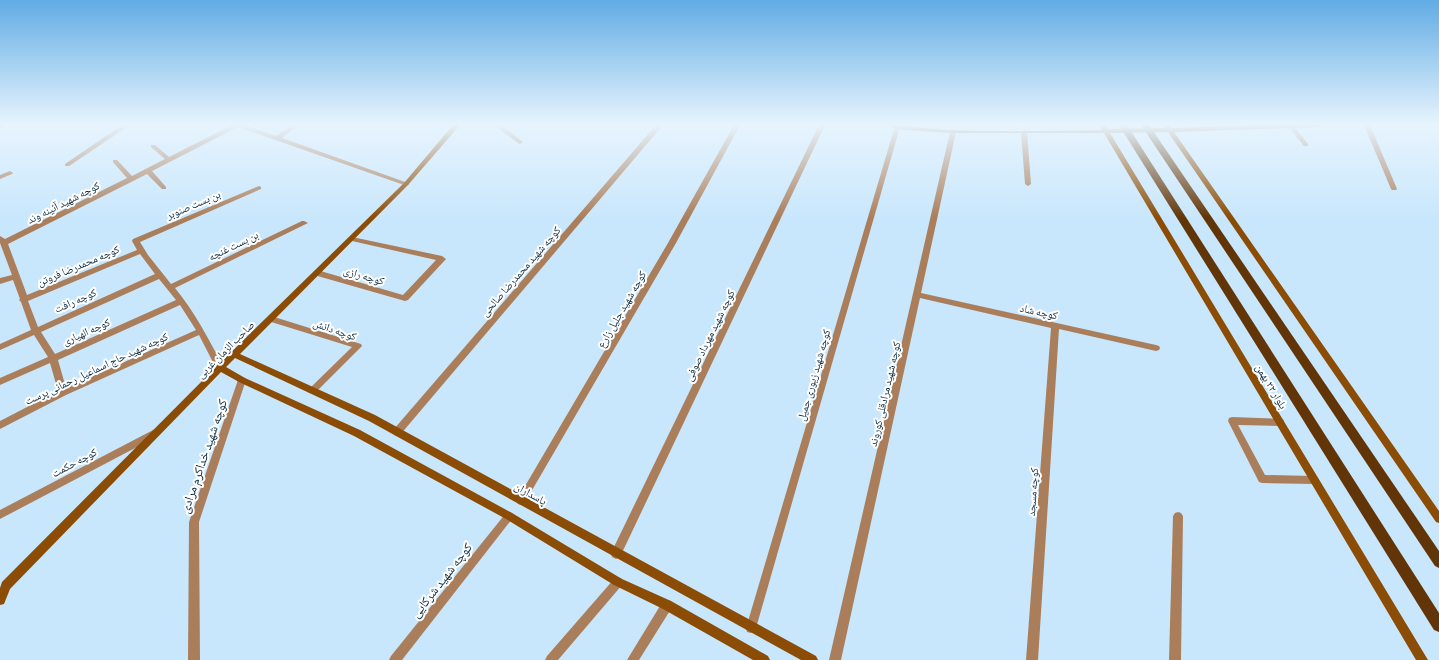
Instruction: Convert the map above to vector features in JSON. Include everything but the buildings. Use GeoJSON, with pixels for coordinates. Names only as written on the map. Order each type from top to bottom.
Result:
{"type":"FeatureCollection","features":[{"type":"Feature","properties":{"kind":"main road","name":"صاحب الزمان غربی"},"geometry":{"type":"LineString","coordinates":[[3,587],[220,368],[235,355],[406,184],[430,156]]}},
{"type":"Feature","properties":{"kind":"main road","name":"بلوار ۲۲ بهمن"},"geometry":{"type":"LineString","coordinates":[[1121,156],[1422,660]]}},
{"type":"Feature","properties":{"kind":"main road","name":"بلوار ۲۲ بهمن"},"geometry":{"type":"LineString","coordinates":[[1143,156],[1439,625]]}},
{"type":"Feature","properties":{"kind":"main road"},"geometry":{"type":"LineString","coordinates":[[1166,156],[1439,562]]}},
{"type":"Feature","properties":{"kind":"main road"},"geometry":{"type":"LineString","coordinates":[[1186,156],[1439,518]]}},
{"type":"Feature","properties":{"kind":"main road","name":"پاسداران"},"geometry":{"type":"LineString","coordinates":[[235,355],[372,418],[616,554],[812,660]]}},
{"type":"Feature","properties":{"kind":"main road"},"geometry":{"type":"LineString","coordinates":[[220,368],[242,380],[357,433],[509,516],[618,582],[667,605],[764,660]]}},
{"type":"Feature","properties":{"kind":"main road"},"geometry":{"type":"LineString","coordinates":[[0,600],[3,587]]}},
{"type":"Feature","properties":{"kind":"street"},"geometry":{"type":"LineString","coordinates":[[67,165],[81,156]]}},
{"type":"Feature","properties":{"kind":"street"},"geometry":{"type":"LineString","coordinates":[[164,156],[169,160]]}},
{"type":"Feature","properties":{"kind":"street","name":"کوچه شهید آئینه وند"},"geometry":{"type":"LineString","coordinates":[[2,241],[177,156]]}},
{"type":"Feature","properties":{"kind":"street"},"geometry":{"type":"LineString","coordinates":[[325,156],[406,184]]}},
{"type":"Feature","properties":{"kind":"street","name":"کوچه شهید محمدرضا صالحی"},"geometry":{"type":"LineString","coordinates":[[397,432],[634,156]]}},
{"type":"Feature","properties":{"kind":"street","name":"کوچه شهید جلیل زارع"},"geometry":{"type":"LineString","coordinates":[[521,501],[672,243],[720,156]]}},
{"type":"Feature","properties":{"kind":"street","name":"کوچه شهید مهرداد صوفی"},"geometry":{"type":"LineString","coordinates":[[616,554],[807,156]]}},
{"type":"Feature","properties":{"kind":"street","name":"کوچه شهید زیوری جمیل"},"geometry":{"type":"LineString","coordinates":[[751,628],[889,156]]}},
{"type":"Feature","properties":{"kind":"street","name":"کوچه شهید مرادقلی کوروند"},"geometry":{"type":"LineString","coordinates":[[835,660],[948,156]]}},
{"type":"Feature","properties":{"kind":"street"},"geometry":{"type":"LineString","coordinates":[[1026,156],[1028,184]]}},
{"type":"Feature","properties":{"kind":"street"},"geometry":{"type":"LineString","coordinates":[[1380,156],[1394,189]]}},
{"type":"Feature","properties":{"kind":"street"},"geometry":{"type":"LineString","coordinates":[[115,162],[132,178]]}},
{"type":"Feature","properties":{"kind":"street"},"geometry":{"type":"LineString","coordinates":[[148,170],[164,188]]}},
{"type":"Feature","properties":{"kind":"street"},"geometry":{"type":"LineString","coordinates":[[0,178],[10,173]]}},
{"type":"Feature","properties":{"kind":"street","name":"بن بست صنوبر"},"geometry":{"type":"LineString","coordinates":[[141,251],[136,241],[259,188]]}},
{"type":"Feature","properties":{"kind":"street","name":"بن بست غنچه"},"geometry":{"type":"LineString","coordinates":[[170,287],[304,223]]}},
{"type":"Feature","properties":{"kind":"street","name":"کوچه رازی"},"geometry":{"type":"LineString","coordinates":[[317,272],[405,298],[442,259],[352,238]]}},
{"type":"Feature","properties":{"kind":"street"},"geometry":{"type":"LineString","coordinates":[[2,241],[35,330],[53,358],[63,392]]}},
{"type":"Feature","properties":{"kind":"street"},"geometry":{"type":"LineString","coordinates":[[141,251],[182,301],[201,331],[220,368]]}},
{"type":"Feature","properties":{"kind":"street","name":"کوچه محمدرضا فروتن"},"geometry":{"type":"LineString","coordinates":[[23,300],[141,251]]}},
{"type":"Feature","properties":{"kind":"street","name":"کوچه رافت"},"geometry":{"type":"LineString","coordinates":[[0,347],[160,275]]}},
{"type":"Feature","properties":{"kind":"street"},"geometry":{"type":"LineString","coordinates":[[0,281],[16,276]]}},
{"type":"Feature","properties":{"kind":"street","name":"کوچه شاد"},"geometry":{"type":"LineString","coordinates":[[917,295],[1156,348]]}},
{"type":"Feature","properties":{"kind":"street","name":"کوچه الهیاری"},"geometry":{"type":"LineString","coordinates":[[0,382],[182,301]]}},
{"type":"Feature","properties":{"kind":"street","name":"کوچه دانش"},"geometry":{"type":"LineString","coordinates":[[271,319],[358,346],[312,391]]}},
{"type":"Feature","properties":{"kind":"street","name":"کوچه مسجد"},"geometry":{"type":"LineString","coordinates":[[1032,660],[1055,326]]}},
{"type":"Feature","properties":{"kind":"street","name":"کوچه شهید حاج اسماعیل رحمانی پرست"},"geometry":{"type":"LineString","coordinates":[[0,425],[63,392],[201,331]]}},
{"type":"Feature","properties":{"kind":"street","name":"کوچه شهید خداکرم مرادی"},"geometry":{"type":"LineString","coordinates":[[194,660],[194,522],[242,380]]}},
{"type":"Feature","properties":{"kind":"street"},"geometry":{"type":"LineString","coordinates":[[1280,422],[1232,422],[1262,479],[1314,480]]}},
{"type":"Feature","properties":{"kind":"street","name":"کوچه حکمت"},"geometry":{"type":"LineString","coordinates":[[0,515],[159,431]]}},
{"type":"Feature","properties":{"kind":"street","name":"کوچه شهید شرکایی"},"geometry":{"type":"LineString","coordinates":[[395,660],[509,516]]}},
{"type":"Feature","properties":{"kind":"street"},"geometry":{"type":"LineString","coordinates":[[1175,660],[1178,516]]}},
{"type":"Feature","properties":{"kind":"street"},"geometry":{"type":"LineString","coordinates":[[551,660],[618,582]]}},
{"type":"Feature","properties":{"kind":"street"},"geometry":{"type":"LineString","coordinates":[[633,660],[667,605]]}}]}
